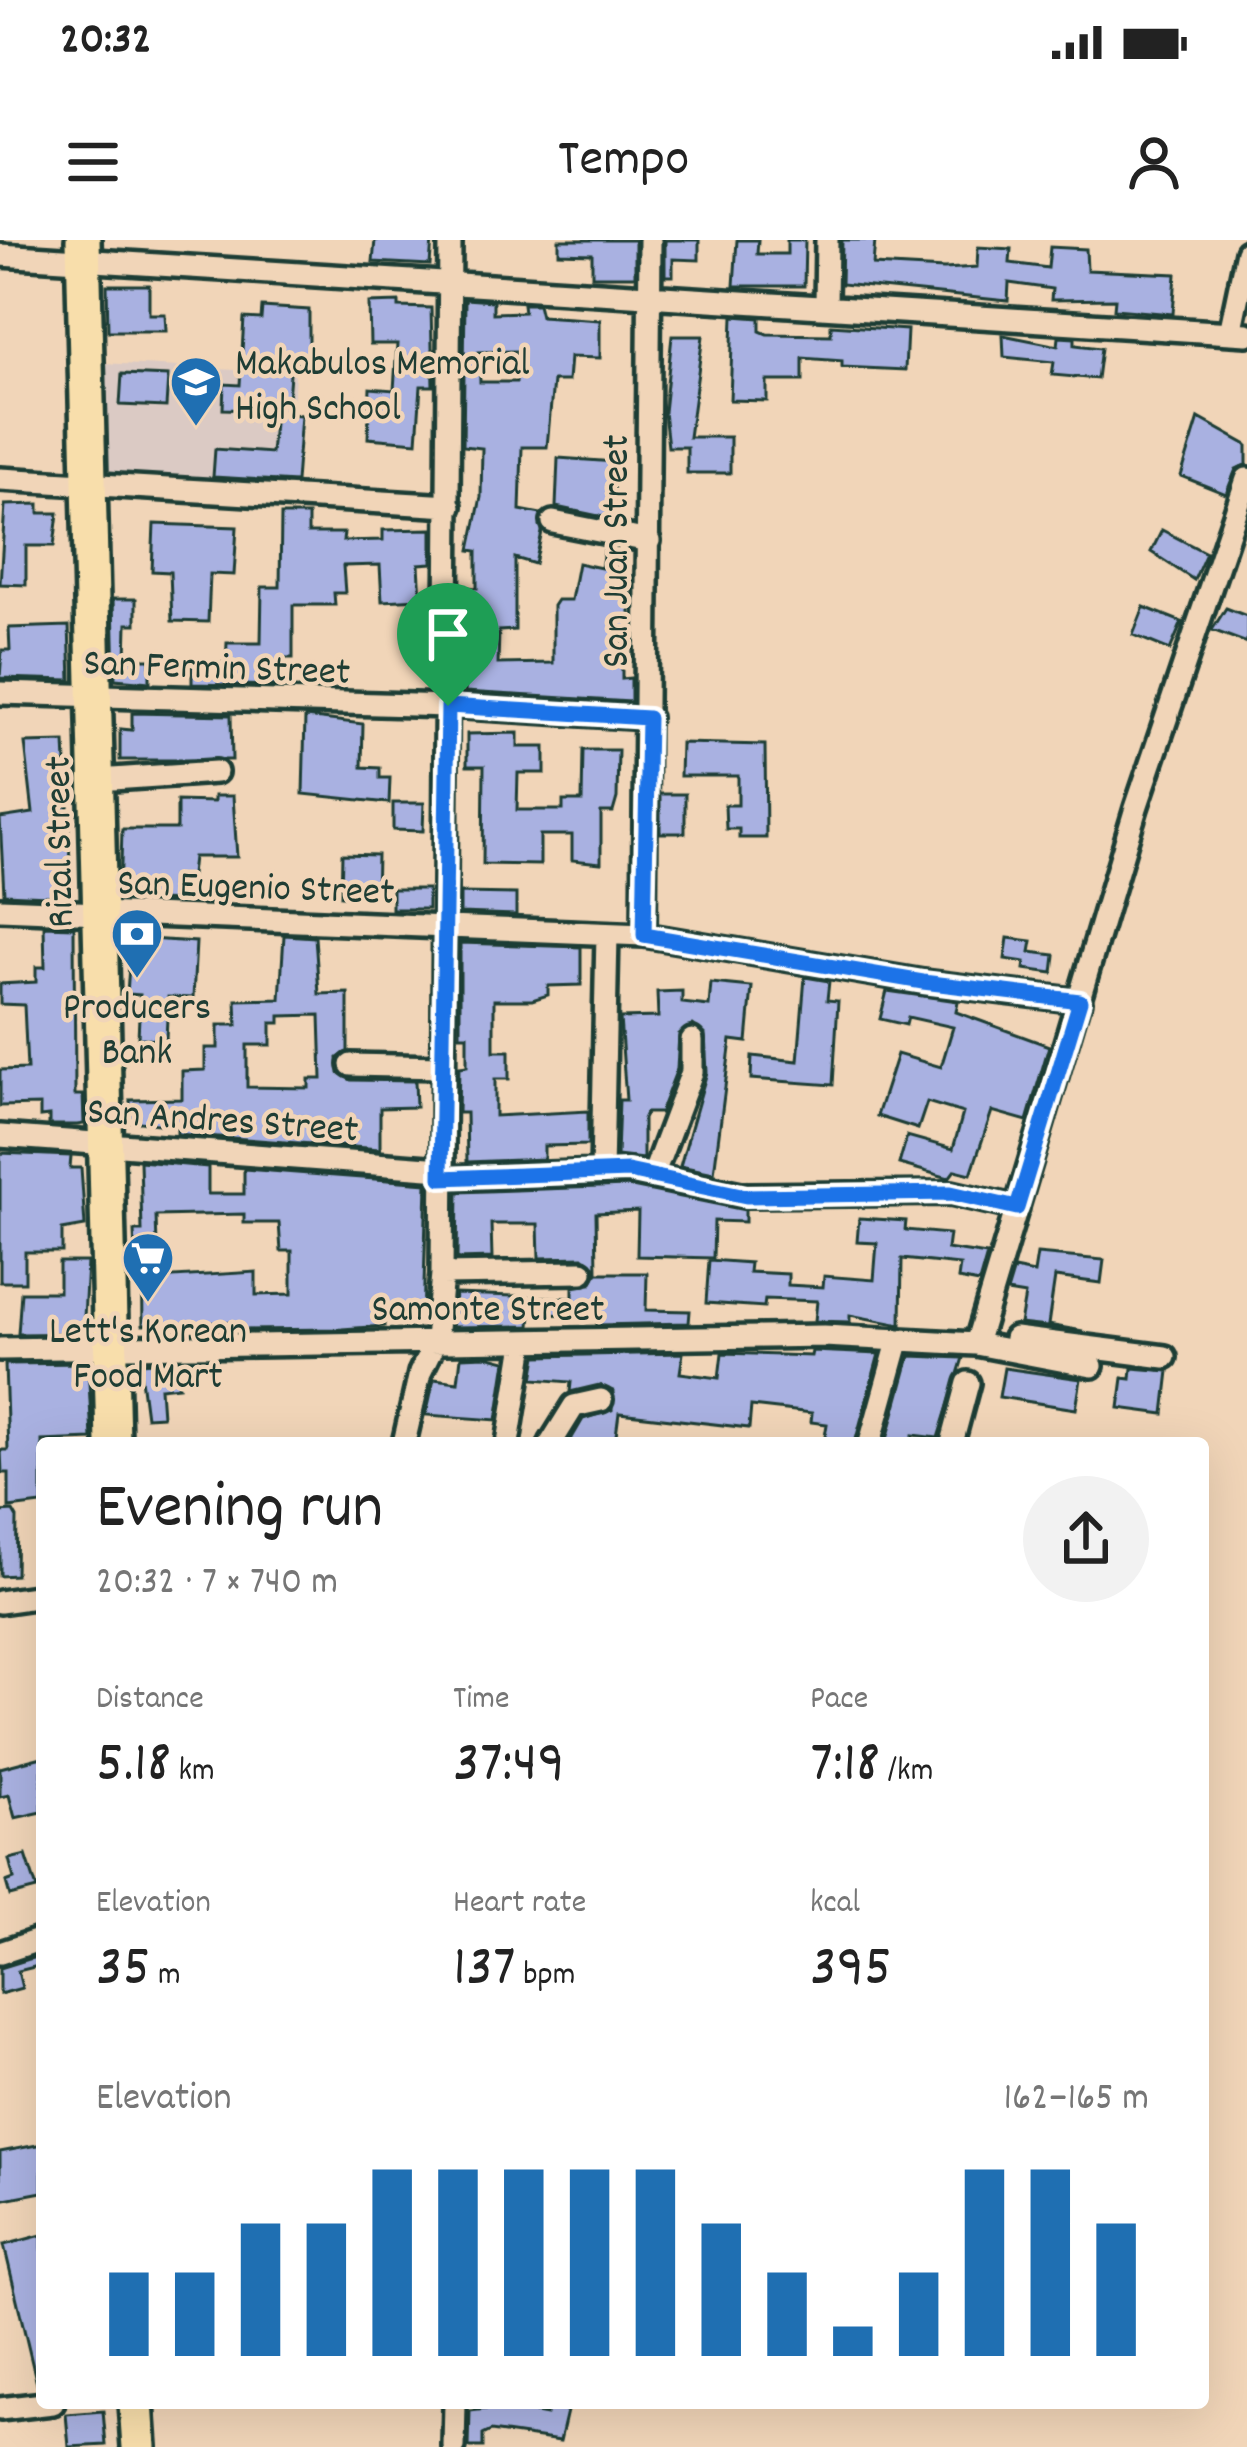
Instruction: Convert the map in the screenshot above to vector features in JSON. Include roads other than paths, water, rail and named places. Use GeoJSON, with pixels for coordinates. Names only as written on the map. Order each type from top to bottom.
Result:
{"type":"FeatureCollection","features":[{"type":"Feature","properties":{"kind":"main road","name":"Rizal Street"},"geometry":{"type":"LineString","coordinates":[[83,250],[113,1437]]}},
{"type":"Feature","properties":{"kind":"main road"},"geometry":{"type":"LineString","coordinates":[[136,2409],[139,2447]]}},
{"type":"Feature","properties":{"kind":"street"},"geometry":{"type":"LineString","coordinates":[[405,1437],[420,1373],[436,1340],[442,1274],[441,928],[448,706],[450,240]]}},
{"type":"Feature","properties":{"kind":"street","name":"San Juan Street"},"geometry":{"type":"LineString","coordinates":[[644,935],[650,240]]}},
{"type":"Feature","properties":{"kind":"street"},"geometry":{"type":"LineString","coordinates":[[826,304],[827,240]]}},
{"type":"Feature","properties":{"kind":"street"},"geometry":{"type":"LineString","coordinates":[[0,255],[83,250],[449,285],[826,304],[1238,333],[1247,251]]}},
{"type":"Feature","properties":{"kind":"street"},"geometry":{"type":"LineString","coordinates":[[0,479],[450,506]]}},
{"type":"Feature","properties":{"kind":"street"},"geometry":{"type":"LineString","coordinates":[[977,1341],[1136,808],[1247,479]]}},
{"type":"Feature","properties":{"kind":"street"},"geometry":{"type":"LineString","coordinates":[[553,522],[649,541]]}},
{"type":"Feature","properties":{"kind":"street","name":"San Fermin Street"},"geometry":{"type":"LineString","coordinates":[[0,693],[448,706],[648,718]]}},
{"type":"Feature","properties":{"kind":"street"},"geometry":{"type":"LineString","coordinates":[[98,780],[217,772]]}},
{"type":"Feature","properties":{"kind":"street","name":"San Eugenio Street"},"geometry":{"type":"LineString","coordinates":[[0,908],[644,935],[923,982],[1080,1001]]}},
{"type":"Feature","properties":{"kind":"street"},"geometry":{"type":"LineString","coordinates":[[602,1172],[607,934]]}},
{"type":"Feature","properties":{"kind":"street"},"geometry":{"type":"LineString","coordinates":[[654,1173],[692,1072],[692,1040]]}},
{"type":"Feature","properties":{"kind":"street"},"geometry":{"type":"LineString","coordinates":[[351,1064],[441,1067]]}},
{"type":"Feature","properties":{"kind":"street","name":"San Andres Street"},"geometry":{"type":"LineString","coordinates":[[0,1136],[105,1147],[224,1149],[441,1174],[654,1173],[746,1196],[951,1193],[1017,1208]]}},
{"type":"Feature","properties":{"kind":"street"},"geometry":{"type":"LineString","coordinates":[[442,1274],[582,1272]]}},
{"type":"Feature","properties":{"kind":"street","name":"Samonte Street"},"geometry":{"type":"LineString","coordinates":[[0,1349],[824,1336],[977,1341]]}},
{"type":"Feature","properties":{"kind":"street"},"geometry":{"type":"LineString","coordinates":[[977,1341],[1165,1357]]}},
{"type":"Feature","properties":{"kind":"street"},"geometry":{"type":"LineString","coordinates":[[977,1341],[1092,1366]]}},
{"type":"Feature","properties":{"kind":"street"},"geometry":{"type":"LineString","coordinates":[[872,1437],[898,1342]]}},
{"type":"Feature","properties":{"kind":"street"},"geometry":{"type":"LineString","coordinates":[[509,1437],[524,1343]]}},
{"type":"Feature","properties":{"kind":"street"},"geometry":{"type":"LineString","coordinates":[[954,1437],[968,1383]]}},
{"type":"Feature","properties":{"kind":"street"},"geometry":{"type":"LineString","coordinates":[[555,1437],[574,1406],[601,1400]]}},
{"type":"Feature","properties":{"kind":"street"},"geometry":{"type":"LineString","coordinates":[[0,1603],[36,1597]]}},
{"type":"Feature","properties":{"kind":"street"},"geometry":{"type":"LineString","coordinates":[[0,1953],[36,1941]]}},
{"type":"Feature","properties":{"kind":"street"},"geometry":{"type":"LineString","coordinates":[[0,2409],[36,2405]]}},
{"type":"Feature","properties":{"kind":"street"},"geometry":{"type":"LineString","coordinates":[[454,2447],[455,2409]]}},
{"type":"Feature","properties":{"kind":"place","name":"Makabulos Memorial High School"},"geometry":{"type":"Point","coordinates":[196,428]}},
{"type":"Feature","properties":{"kind":"place","name":"Producers Bank"},"geometry":{"type":"Point","coordinates":[137,980]}},
{"type":"Feature","properties":{"kind":"place","name":"Lett's Korean Food Mart"},"geometry":{"type":"Point","coordinates":[148,1304]}}]}
